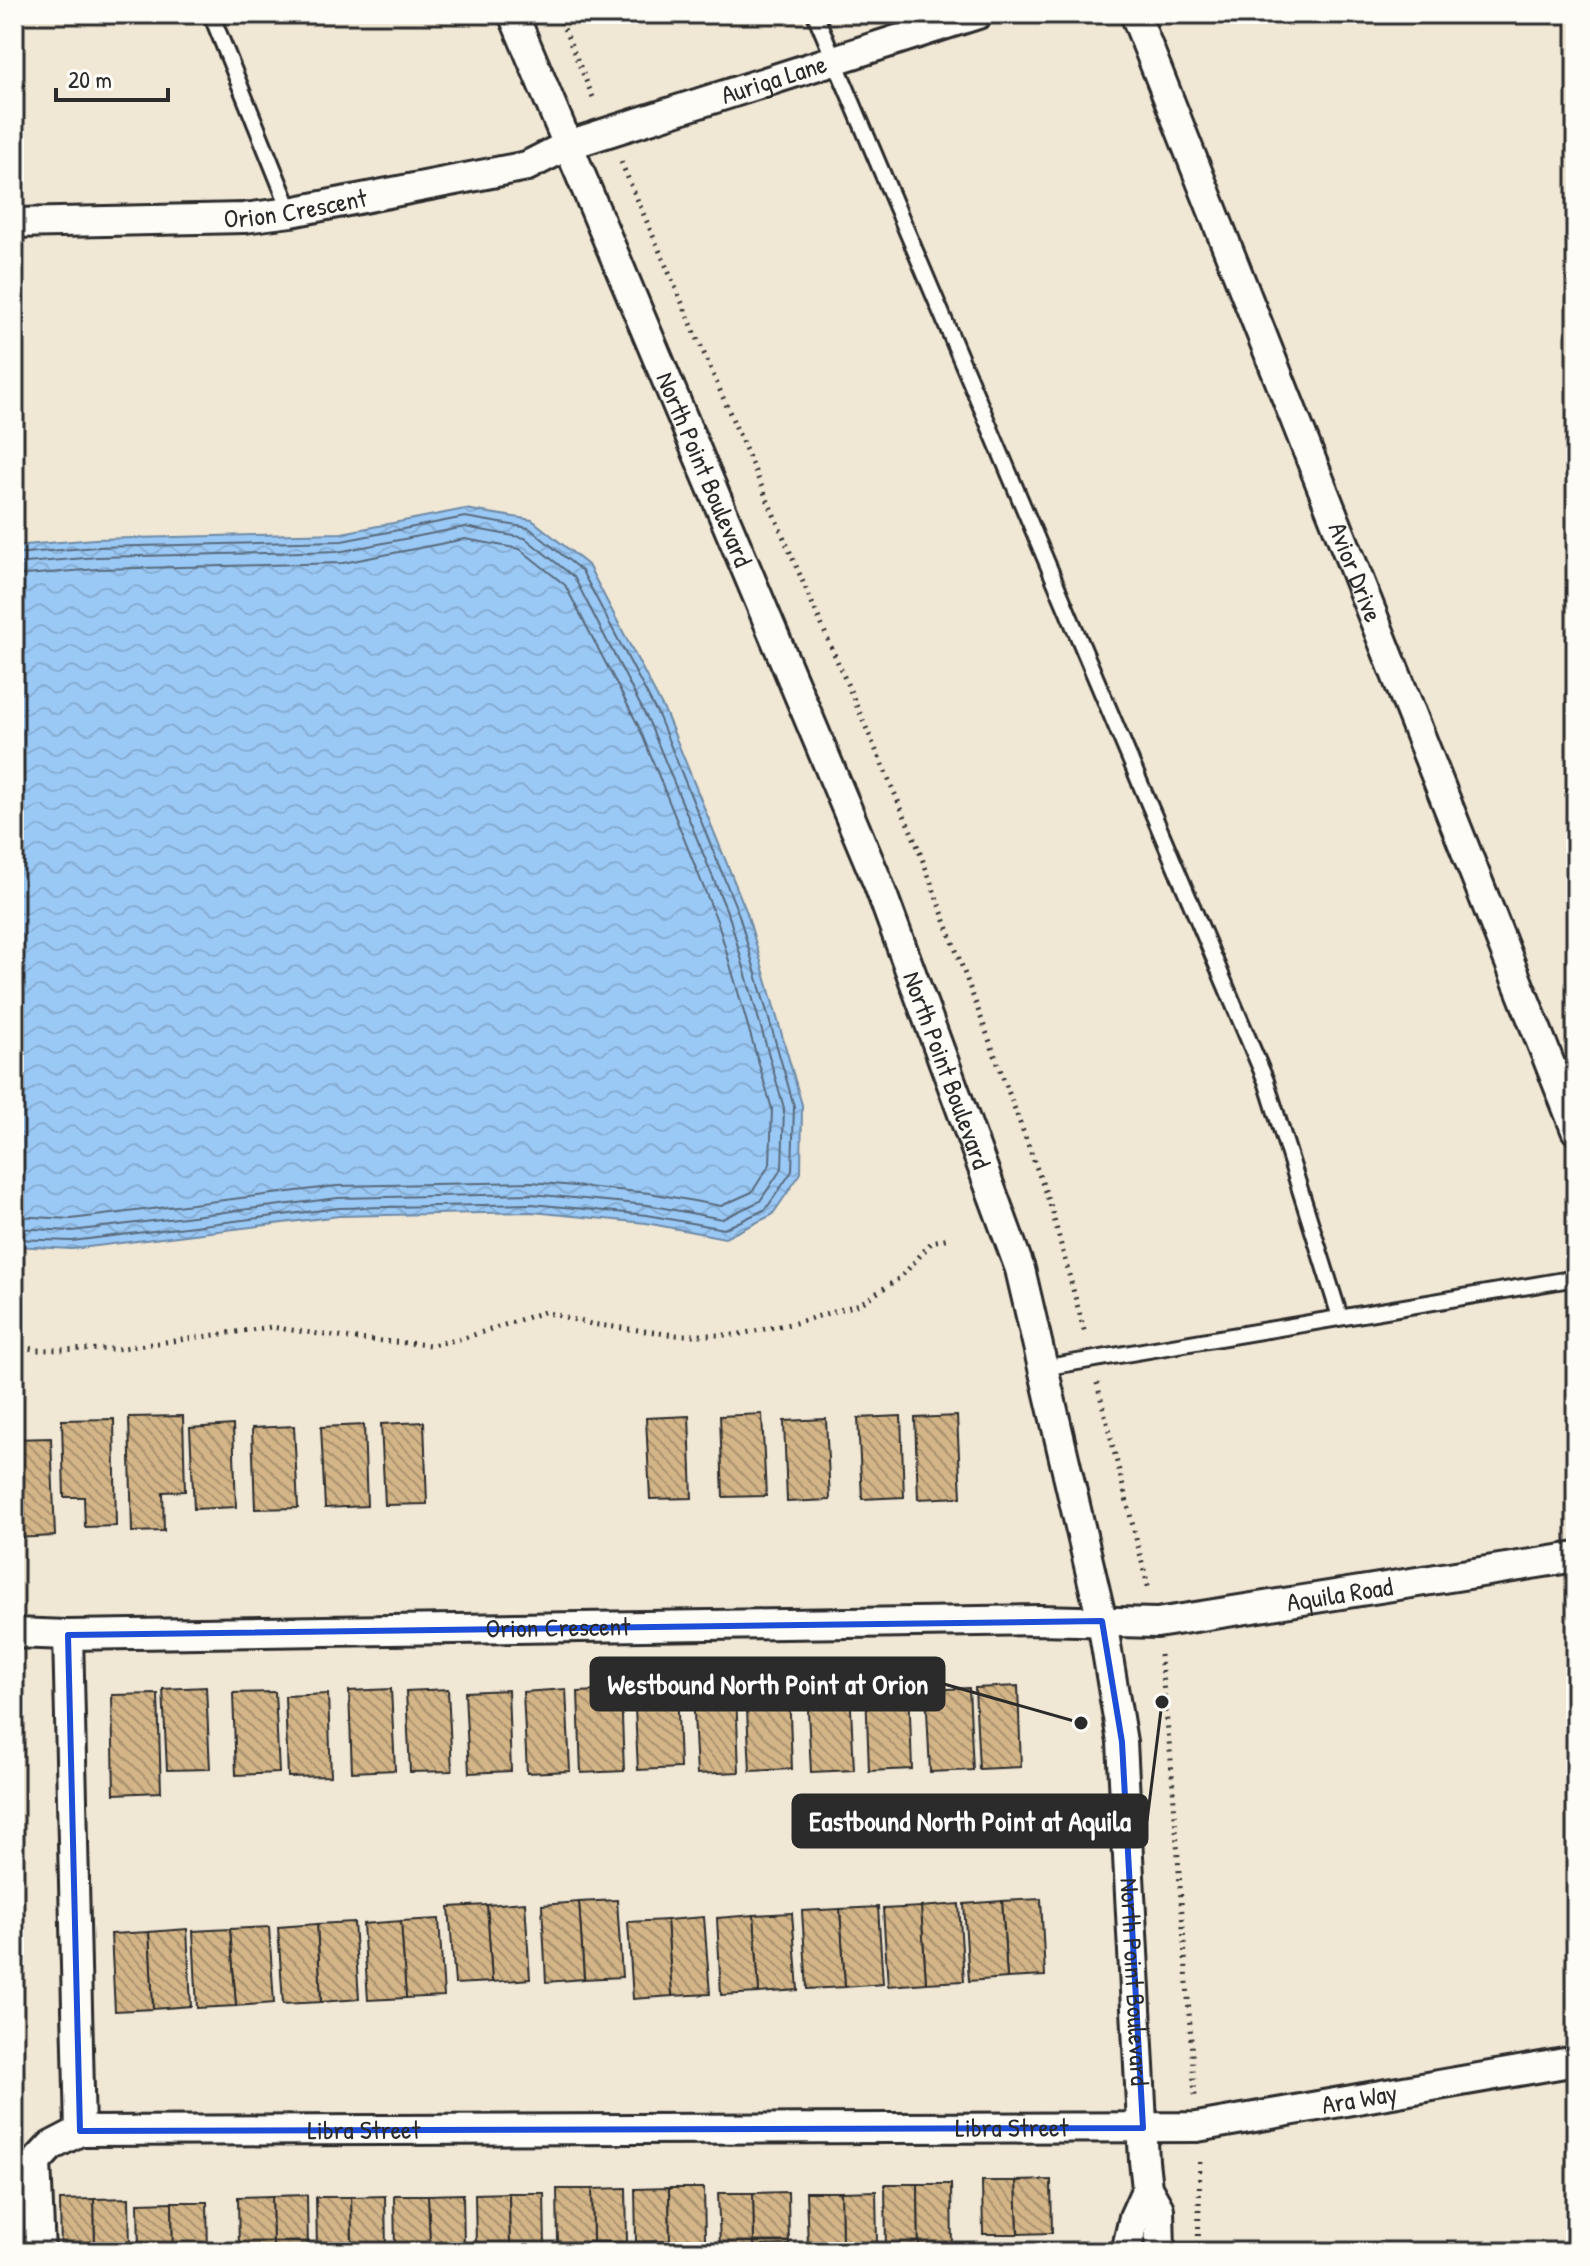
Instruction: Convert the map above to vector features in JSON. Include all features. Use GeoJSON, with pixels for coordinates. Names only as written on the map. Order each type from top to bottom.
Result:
{"type":"FeatureCollection","features":[{"type":"Feature","properties":{"kind":"street","name":"North Point Boulevard"},"geometry":{"type":"LineString","coordinates":[[513,14],[878,883],[1020,1269],[1102,1621],[1122,1742],[1147,2188],[1159,2209],[1160,2252]]}},
{"type":"Feature","properties":{"kind":"street","name":"Auriga Lane"},"geometry":{"type":"LineString","coordinates":[[568,145],[978,14]]}},
{"type":"Feature","properties":{"kind":"street","name":"Avior Drive"},"geometry":{"type":"LineString","coordinates":[[1135,14],[1576,1130]]}},
{"type":"Feature","properties":{"kind":"street","name":"Orion Crescent"},"geometry":{"type":"LineString","coordinates":[[14,223],[244,218],[291,212],[527,166],[568,145]]}},
{"type":"Feature","properties":{"kind":"street","name":"Aquila Road"},"geometry":{"type":"LineString","coordinates":[[1102,1621],[1157,1623],[1576,1557]]}},
{"type":"Feature","properties":{"kind":"street","name":"Orion Crescent"},"geometry":{"type":"LineString","coordinates":[[14,1633],[68,1635],[1102,1621]]}},
{"type":"Feature","properties":{"kind":"street"},"geometry":{"type":"LineString","coordinates":[[40,2252],[36,2162],[51,2146],[80,2131],[68,1635]]}},
{"type":"Feature","properties":{"kind":"street","name":"Ara Way"},"geometry":{"type":"LineString","coordinates":[[1143,2128],[1197,2127],[1576,2061]]}},
{"type":"Feature","properties":{"kind":"street","name":"Libra Street"},"geometry":{"type":"LineString","coordinates":[[80,2131],[1143,2128]]}},
{"type":"Feature","properties":{"kind":"street","name":"North Point Boulevard"},"geometry":{"type":"LineString","coordinates":[[1126,2252],[1134,2217],[1147,2188]]}},
{"type":"Feature","properties":{"kind":"lane"},"geometry":{"type":"LineString","coordinates":[[211,14],[291,212]]}},
{"type":"Feature","properties":{"kind":"lane"},"geometry":{"type":"LineString","coordinates":[[815,14],[1266,1081],[1340,1317]]}},
{"type":"Feature","properties":{"kind":"lane"},"geometry":{"type":"LineString","coordinates":[[1042,1368],[1576,1278]]}},
{"type":"Feature","properties":{"kind":"path"},"geometry":{"type":"LineString","coordinates":[[14,1345],[37,1350],[116,1349],[271,1327],[346,1338],[431,1345],[461,1339],[544,1312],[591,1324],[676,1335],[735,1335],[795,1323],[860,1304],[901,1277],[932,1242],[949,1238]]}},
{"type":"Feature","properties":{"kind":"highlighted area"},"geometry":{"type":"Polygon","coordinates":[[[1102,1621],[1122,1742],[1143,2128],[80,2131],[68,1635],[1102,1621]]]}},
{"type":"Feature","properties":{"kind":"water"},"geometry":{"type":"Polygon","coordinates":[[[465,509],[532,520],[588,565],[666,714],[747,913],[802,1105],[801,1173],[772,1215],[725,1238],[646,1223],[532,1212],[339,1216],[72,1249],[14,1246],[14,546],[95,539],[342,533],[465,509]]]}},
{"type":"Feature","properties":{"kind":"building"},"geometry":{"type":"Polygon","coordinates":[[[762,1414],[766,1496],[723,1497],[720,1416],[762,1414]]]}},
{"type":"Feature","properties":{"kind":"building"},"geometry":{"type":"Polygon","coordinates":[[[183,1416],[185,1491],[163,1492],[164,1531],[132,1532],[129,1417],[183,1416]]]}},
{"type":"Feature","properties":{"kind":"building"},"geometry":{"type":"Polygon","coordinates":[[[689,1416],[692,1498],[650,1499],[646,1418],[689,1416]]]}},
{"type":"Feature","properties":{"kind":"building"},"geometry":{"type":"Polygon","coordinates":[[[901,1416],[904,1497],[862,1499],[858,1418],[901,1416]]]}},
{"type":"Feature","properties":{"kind":"building"},"geometry":{"type":"Polygon","coordinates":[[[957,1416],[961,1497],[918,1499],[915,1418],[957,1416]]]}},
{"type":"Feature","properties":{"kind":"building"},"geometry":{"type":"Polygon","coordinates":[[[114,1419],[116,1526],[85,1527],[84,1497],[64,1497],[62,1420],[114,1419]]]}},
{"type":"Feature","properties":{"kind":"building"},"geometry":{"type":"Polygon","coordinates":[[[826,1419],[830,1500],[787,1502],[784,1421],[826,1419]]]}},
{"type":"Feature","properties":{"kind":"building"},"geometry":{"type":"Polygon","coordinates":[[[424,1422],[427,1504],[385,1505],[381,1424],[424,1422]]]}},
{"type":"Feature","properties":{"kind":"building"},"geometry":{"type":"Polygon","coordinates":[[[233,1425],[236,1507],[194,1509],[190,1428],[233,1425]]]}},
{"type":"Feature","properties":{"kind":"building"},"geometry":{"type":"Polygon","coordinates":[[[364,1425],[367,1506],[325,1508],[321,1427],[364,1425]]]}},
{"type":"Feature","properties":{"kind":"building"},"geometry":{"type":"Polygon","coordinates":[[[294,1426],[298,1508],[255,1509],[252,1428],[294,1426]]]}},
{"type":"Feature","properties":{"kind":"building"},"geometry":{"type":"Polygon","coordinates":[[[51,1438],[55,1536],[14,1538],[14,1439],[51,1438]]]}},
{"type":"Feature","properties":{"kind":"building"},"geometry":{"type":"Polygon","coordinates":[[[677,1686],[680,1768],[638,1770],[634,1688],[677,1686]]]}},
{"type":"Feature","properties":{"kind":"building"},"geometry":{"type":"Polygon","coordinates":[[[1018,1686],[1021,1767],[979,1769],[975,1688],[1018,1686]]]}},
{"type":"Feature","properties":{"kind":"building"},"geometry":{"type":"Polygon","coordinates":[[[206,1687],[210,1769],[167,1770],[163,1689],[206,1687]]]}},
{"type":"Feature","properties":{"kind":"building"},"geometry":{"type":"Polygon","coordinates":[[[909,1687],[912,1769],[869,1771],[866,1689],[909,1687]]]}},
{"type":"Feature","properties":{"kind":"building"},"geometry":{"type":"Polygon","coordinates":[[[789,1688],[792,1769],[750,1771],[746,1690],[789,1688]]]}},
{"type":"Feature","properties":{"kind":"building"},"geometry":{"type":"Polygon","coordinates":[[[850,1688],[854,1770],[811,1772],[807,1690],[850,1688]]]}},
{"type":"Feature","properties":{"kind":"building"},"geometry":{"type":"Polygon","coordinates":[[[969,1688],[973,1770],[930,1772],[926,1690],[969,1688]]]}},
{"type":"Feature","properties":{"kind":"building"},"geometry":{"type":"Polygon","coordinates":[[[391,1689],[395,1770],[352,1772],[349,1691],[391,1689]]]}},
{"type":"Feature","properties":{"kind":"building"},"geometry":{"type":"Polygon","coordinates":[[[448,1689],[452,1771],[410,1772],[406,1691],[448,1689]]]}},
{"type":"Feature","properties":{"kind":"building"},"geometry":{"type":"Polygon","coordinates":[[[566,1689],[570,1771],[527,1773],[523,1692],[566,1689]]]}},
{"type":"Feature","properties":{"kind":"building"},"geometry":{"type":"Polygon","coordinates":[[[508,1690],[511,1771],[469,1773],[465,1692],[508,1690]]]}},
{"type":"Feature","properties":{"kind":"building"},"geometry":{"type":"Polygon","coordinates":[[[621,1690],[624,1771],[581,1773],[578,1692],[621,1690]]]}},
{"type":"Feature","properties":{"kind":"building"},"geometry":{"type":"Polygon","coordinates":[[[736,1691],[739,1772],[697,1774],[693,1693],[736,1691]]]}},
{"type":"Feature","properties":{"kind":"building"},"geometry":{"type":"Polygon","coordinates":[[[275,1692],[279,1773],[236,1775],[233,1693],[275,1692]]]}},
{"type":"Feature","properties":{"kind":"building"},"geometry":{"type":"Polygon","coordinates":[[[158,1694],[161,1792],[114,1794],[112,1695],[158,1694]]]}},
{"type":"Feature","properties":{"kind":"building"},"geometry":{"type":"Polygon","coordinates":[[[328,1694],[331,1776],[288,1777],[285,1696],[328,1694]]]}},
{"type":"Feature","properties":{"kind":"building"},"geometry":{"type":"Polygon","coordinates":[[[1041,1899],[1045,1976],[1007,1978],[1002,1901],[1041,1899]]]}},
{"type":"Feature","properties":{"kind":"building"},"geometry":{"type":"Polygon","coordinates":[[[617,1900],[622,1977],[584,1979],[579,1902],[617,1900]]]}},
{"type":"Feature","properties":{"kind":"building"},"geometry":{"type":"Polygon","coordinates":[[[1002,1901],[1007,1978],[969,1981],[964,1904],[1002,1901]]]}},
{"type":"Feature","properties":{"kind":"building"},"geometry":{"type":"Polygon","coordinates":[[[525,1902],[530,1979],[492,1982],[487,1905],[525,1902]]]}},
{"type":"Feature","properties":{"kind":"building"},"geometry":{"type":"Polygon","coordinates":[[[579,1902],[584,1979],[546,1982],[542,1905],[579,1902]]]}},
{"type":"Feature","properties":{"kind":"building"},"geometry":{"type":"Polygon","coordinates":[[[959,1904],[964,1981],[926,1983],[921,1907],[959,1904]]]}},
{"type":"Feature","properties":{"kind":"building"},"geometry":{"type":"Polygon","coordinates":[[[487,1905],[492,1982],[455,1984],[449,1907],[487,1905]]]}},
{"type":"Feature","properties":{"kind":"building"},"geometry":{"type":"Polygon","coordinates":[[[878,1907],[883,1984],[845,1987],[840,1909],[878,1907]]]}},
{"type":"Feature","properties":{"kind":"building"},"geometry":{"type":"Polygon","coordinates":[[[921,1907],[926,1983],[888,1986],[883,1909],[921,1907]]]}},
{"type":"Feature","properties":{"kind":"building"},"geometry":{"type":"Polygon","coordinates":[[[840,1909],[845,1987],[807,1989],[802,1911],[840,1909]]]}},
{"type":"Feature","properties":{"kind":"building"},"geometry":{"type":"Polygon","coordinates":[[[792,1913],[798,1990],[759,1993],[754,1915],[792,1913]]]}},
{"type":"Feature","properties":{"kind":"building"},"geometry":{"type":"Polygon","coordinates":[[[754,1915],[759,1993],[721,1995],[717,1918],[754,1915]]]}},
{"type":"Feature","properties":{"kind":"building"},"geometry":{"type":"Polygon","coordinates":[[[704,1917],[710,1994],[672,1996],[667,1920],[704,1917]]]}},
{"type":"Feature","properties":{"kind":"building"},"geometry":{"type":"Polygon","coordinates":[[[439,1919],[444,1996],[406,1998],[401,1921],[439,1919]]]}},
{"type":"Feature","properties":{"kind":"building"},"geometry":{"type":"Polygon","coordinates":[[[667,1920],[672,1996],[633,1999],[628,1922],[667,1920]]]}},
{"type":"Feature","properties":{"kind":"building"},"geometry":{"type":"Polygon","coordinates":[[[401,1921],[406,1998],[368,2000],[363,1924],[401,1921]]]}},
{"type":"Feature","properties":{"kind":"building"},"geometry":{"type":"Polygon","coordinates":[[[354,1922],[359,1999],[321,2002],[317,1924],[354,1922]]]}},
{"type":"Feature","properties":{"kind":"building"},"geometry":{"type":"Polygon","coordinates":[[[317,1924],[321,2002],[283,2004],[278,1927],[317,1924]]]}},
{"type":"Feature","properties":{"kind":"building"},"geometry":{"type":"Polygon","coordinates":[[[269,1927],[274,2003],[236,2006],[230,1929],[269,1927]]]}},
{"type":"Feature","properties":{"kind":"building"},"geometry":{"type":"Polygon","coordinates":[[[187,1929],[191,2006],[153,2009],[149,1932],[187,1929]]]}},
{"type":"Feature","properties":{"kind":"building"},"geometry":{"type":"Polygon","coordinates":[[[230,1929],[236,2006],[197,2008],[193,1931],[230,1929]]]}},
{"type":"Feature","properties":{"kind":"building"},"geometry":{"type":"Polygon","coordinates":[[[149,1932],[153,2009],[115,2011],[111,1934],[149,1932]]]}},
{"type":"Feature","properties":{"kind":"building"},"geometry":{"type":"Polygon","coordinates":[[[1051,2180],[1052,2233],[1018,2234],[1016,2181],[1051,2180]]]}},
{"type":"Feature","properties":{"kind":"building"},"geometry":{"type":"Polygon","coordinates":[[[982,2181],[1016,2181],[1018,2234],[983,2234],[982,2181]]]}},
{"type":"Feature","properties":{"kind":"building"},"geometry":{"type":"Polygon","coordinates":[[[885,2184],[918,2184],[919,2250],[886,2251],[885,2184]]]}},
{"type":"Feature","properties":{"kind":"building"},"geometry":{"type":"Polygon","coordinates":[[[918,2184],[951,2184],[952,2250],[919,2250],[918,2184]]]}},
{"type":"Feature","properties":{"kind":"building"},"geometry":{"type":"Polygon","coordinates":[[[626,2188],[627,2242],[593,2242],[592,2189],[626,2188]]]}},
{"type":"Feature","properties":{"kind":"building"},"geometry":{"type":"Polygon","coordinates":[[[669,2188],[670,2241],[636,2242],[635,2189],[669,2188]]]}},
{"type":"Feature","properties":{"kind":"building"},"geometry":{"type":"Polygon","coordinates":[[[669,2188],[704,2188],[705,2241],[670,2241],[669,2188]]]}},
{"type":"Feature","properties":{"kind":"building"},"geometry":{"type":"Polygon","coordinates":[[[557,2189],[592,2189],[593,2242],[558,2243],[557,2189]]]}},
{"type":"Feature","properties":{"kind":"building"},"geometry":{"type":"Polygon","coordinates":[[[876,2191],[877,2244],[842,2245],[841,2192],[876,2191]]]}},
{"type":"Feature","properties":{"kind":"building"},"geometry":{"type":"Polygon","coordinates":[[[788,2192],[789,2245],[754,2246],[753,2193],[788,2192]]]}},
{"type":"Feature","properties":{"kind":"building"},"geometry":{"type":"Polygon","coordinates":[[[806,2192],[841,2192],[842,2245],[808,2245],[806,2192]]]}},
{"type":"Feature","properties":{"kind":"building"},"geometry":{"type":"Polygon","coordinates":[[[509,2193],[510,2246],[476,2247],[475,2194],[509,2193]]]}},
{"type":"Feature","properties":{"kind":"building"},"geometry":{"type":"Polygon","coordinates":[[[509,2193],[544,2193],[545,2246],[510,2246],[509,2193]]]}},
{"type":"Feature","properties":{"kind":"building"},"geometry":{"type":"Polygon","coordinates":[[[718,2193],[753,2193],[754,2246],[720,2246],[718,2193]]]}},
{"type":"Feature","properties":{"kind":"building"},"geometry":{"type":"Polygon","coordinates":[[[463,2194],[464,2247],[430,2248],[428,2195],[463,2194]]]}},
{"type":"Feature","properties":{"kind":"building"},"geometry":{"type":"Polygon","coordinates":[[[307,2195],[308,2249],[273,2250],[272,2196],[307,2195]]]}},
{"type":"Feature","properties":{"kind":"building"},"geometry":{"type":"Polygon","coordinates":[[[394,2195],[428,2195],[430,2248],[395,2248],[394,2195]]]}},
{"type":"Feature","properties":{"kind":"building"},"geometry":{"type":"Polygon","coordinates":[[[272,2196],[273,2250],[239,2250],[238,2197],[272,2196]]]}},
{"type":"Feature","properties":{"kind":"building"},"geometry":{"type":"Polygon","coordinates":[[[385,2196],[386,2249],[352,2250],[351,2197],[385,2196]]]}},
{"type":"Feature","properties":{"kind":"building"},"geometry":{"type":"Polygon","coordinates":[[[316,2197],[351,2197],[352,2250],[317,2250],[316,2197]]]}},
{"type":"Feature","properties":{"kind":"building"},"geometry":{"type":"Polygon","coordinates":[[[129,2198],[130,2251],[95,2252],[94,2199],[129,2198]]]}},
{"type":"Feature","properties":{"kind":"building"},"geometry":{"type":"Polygon","coordinates":[[[94,2199],[95,2252],[61,2252],[60,2200],[94,2199]]]}},
{"type":"Feature","properties":{"kind":"building"},"geometry":{"type":"Polygon","coordinates":[[[172,2202],[173,2252],[139,2252],[138,2203],[172,2202]]]}},
{"type":"Feature","properties":{"kind":"building"},"geometry":{"type":"Polygon","coordinates":[[[172,2202],[207,2202],[208,2252],[173,2252],[172,2202]]]}},
{"type":"Feature","properties":{"kind":"place","name":"Eastbound North Point at Aquila"},"geometry":{"type":"Point","coordinates":[1162,1702]}},
{"type":"Feature","properties":{"kind":"place","name":"Westbound North Point at Orion"},"geometry":{"type":"Point","coordinates":[1081,1723]}}]}
